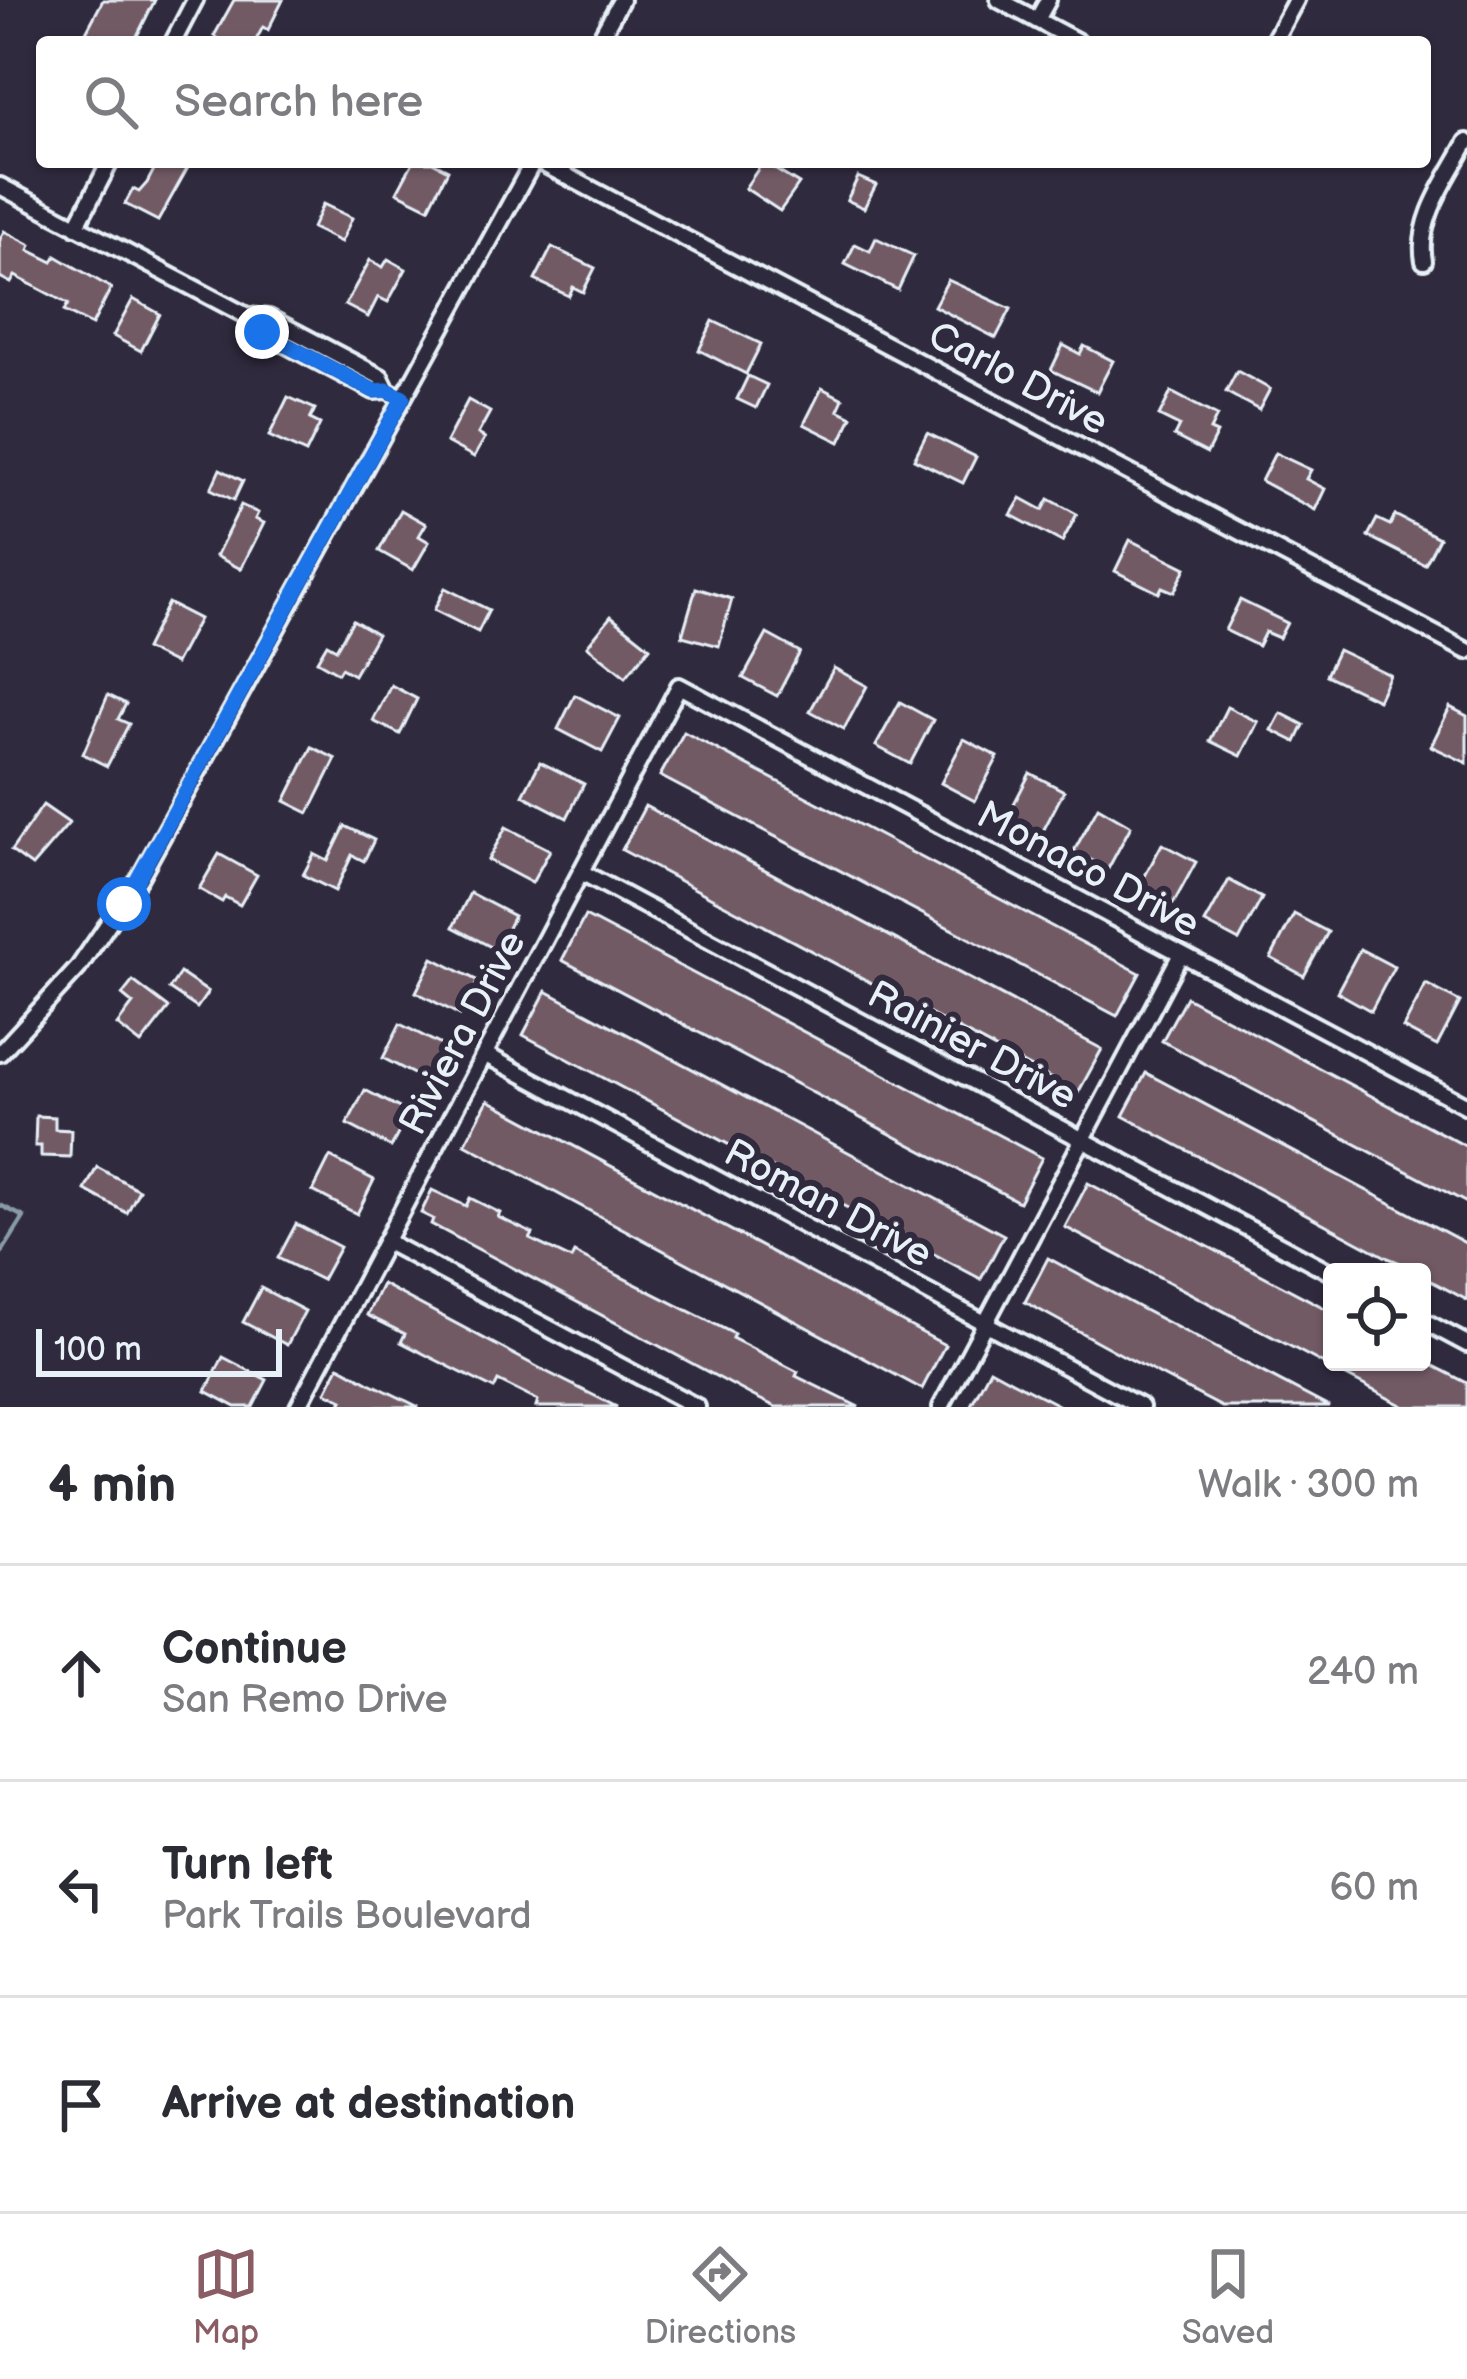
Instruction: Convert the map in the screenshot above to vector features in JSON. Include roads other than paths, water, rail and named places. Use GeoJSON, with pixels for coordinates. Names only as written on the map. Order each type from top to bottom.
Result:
{"type":"FeatureCollection","features":[{"type":"Feature","properties":{"kind":"street"},"geometry":{"type":"LineString","coordinates":[[176,36],[195,0]]}},
{"type":"Feature","properties":{"kind":"street"},"geometry":{"type":"LineString","coordinates":[[601,36],[621,0]]}},
{"type":"Feature","properties":{"kind":"street"},"geometry":{"type":"LineString","coordinates":[[999,0],[1067,36]]}},
{"type":"Feature","properties":{"kind":"street"},"geometry":{"type":"LineString","coordinates":[[1037,20],[1048,0]]}},
{"type":"Feature","properties":{"kind":"street"},"geometry":{"type":"LineString","coordinates":[[1277,36],[1296,0]]}},
{"type":"Feature","properties":{"kind":"street"},"geometry":{"type":"LineString","coordinates":[[1424,260],[1420,240],[1426,220],[1467,142]]}},
{"type":"Feature","properties":{"kind":"street"},"geometry":{"type":"LineString","coordinates":[[76,227],[107,168]]}},
{"type":"Feature","properties":{"kind":"street"},"geometry":{"type":"LineString","coordinates":[[0,1053],[62,988],[124,904],[533,168]]}},
{"type":"Feature","properties":{"kind":"street","name":"Carlo Drive"},"geometry":{"type":"LineString","coordinates":[[547,168],[1467,651]]}},
{"type":"Feature","properties":{"kind":"street"},"geometry":{"type":"LineString","coordinates":[[0,186],[247,316],[262,332],[318,362],[374,391],[387,390],[403,398]]}},
{"type":"Feature","properties":{"kind":"street","name":"Riviera Drive"},"geometry":{"type":"LineString","coordinates":[[298,1407],[679,686]]}},
{"type":"Feature","properties":{"kind":"street","name":"Monaco Drive"},"geometry":{"type":"LineString","coordinates":[[679,686],[1467,1106]]}},
{"type":"Feature","properties":{"kind":"street","name":"Rainier Drive"},"geometry":{"type":"LineString","coordinates":[[583,873],[1323,1268]]}},
{"type":"Feature","properties":{"kind":"street"},"geometry":{"type":"LineString","coordinates":[[941,1407],[1181,954]]}},
{"type":"Feature","properties":{"kind":"street","name":"Roman Drive"},"geometry":{"type":"LineString","coordinates":[[486,1055],[1141,1407]]}},
{"type":"Feature","properties":{"kind":"street"},"geometry":{"type":"LineString","coordinates":[[387,1242],[697,1407]]}},
{"type":"Feature","properties":{"kind":"street"},"geometry":{"type":"LineString","coordinates":[[1431,1325],[1467,1344]]}},
{"type":"Feature","properties":{"kind":"waterway"},"geometry":{"type":"LineString","coordinates":[[0,1205],[24,1217],[0,1255]]}}]}
